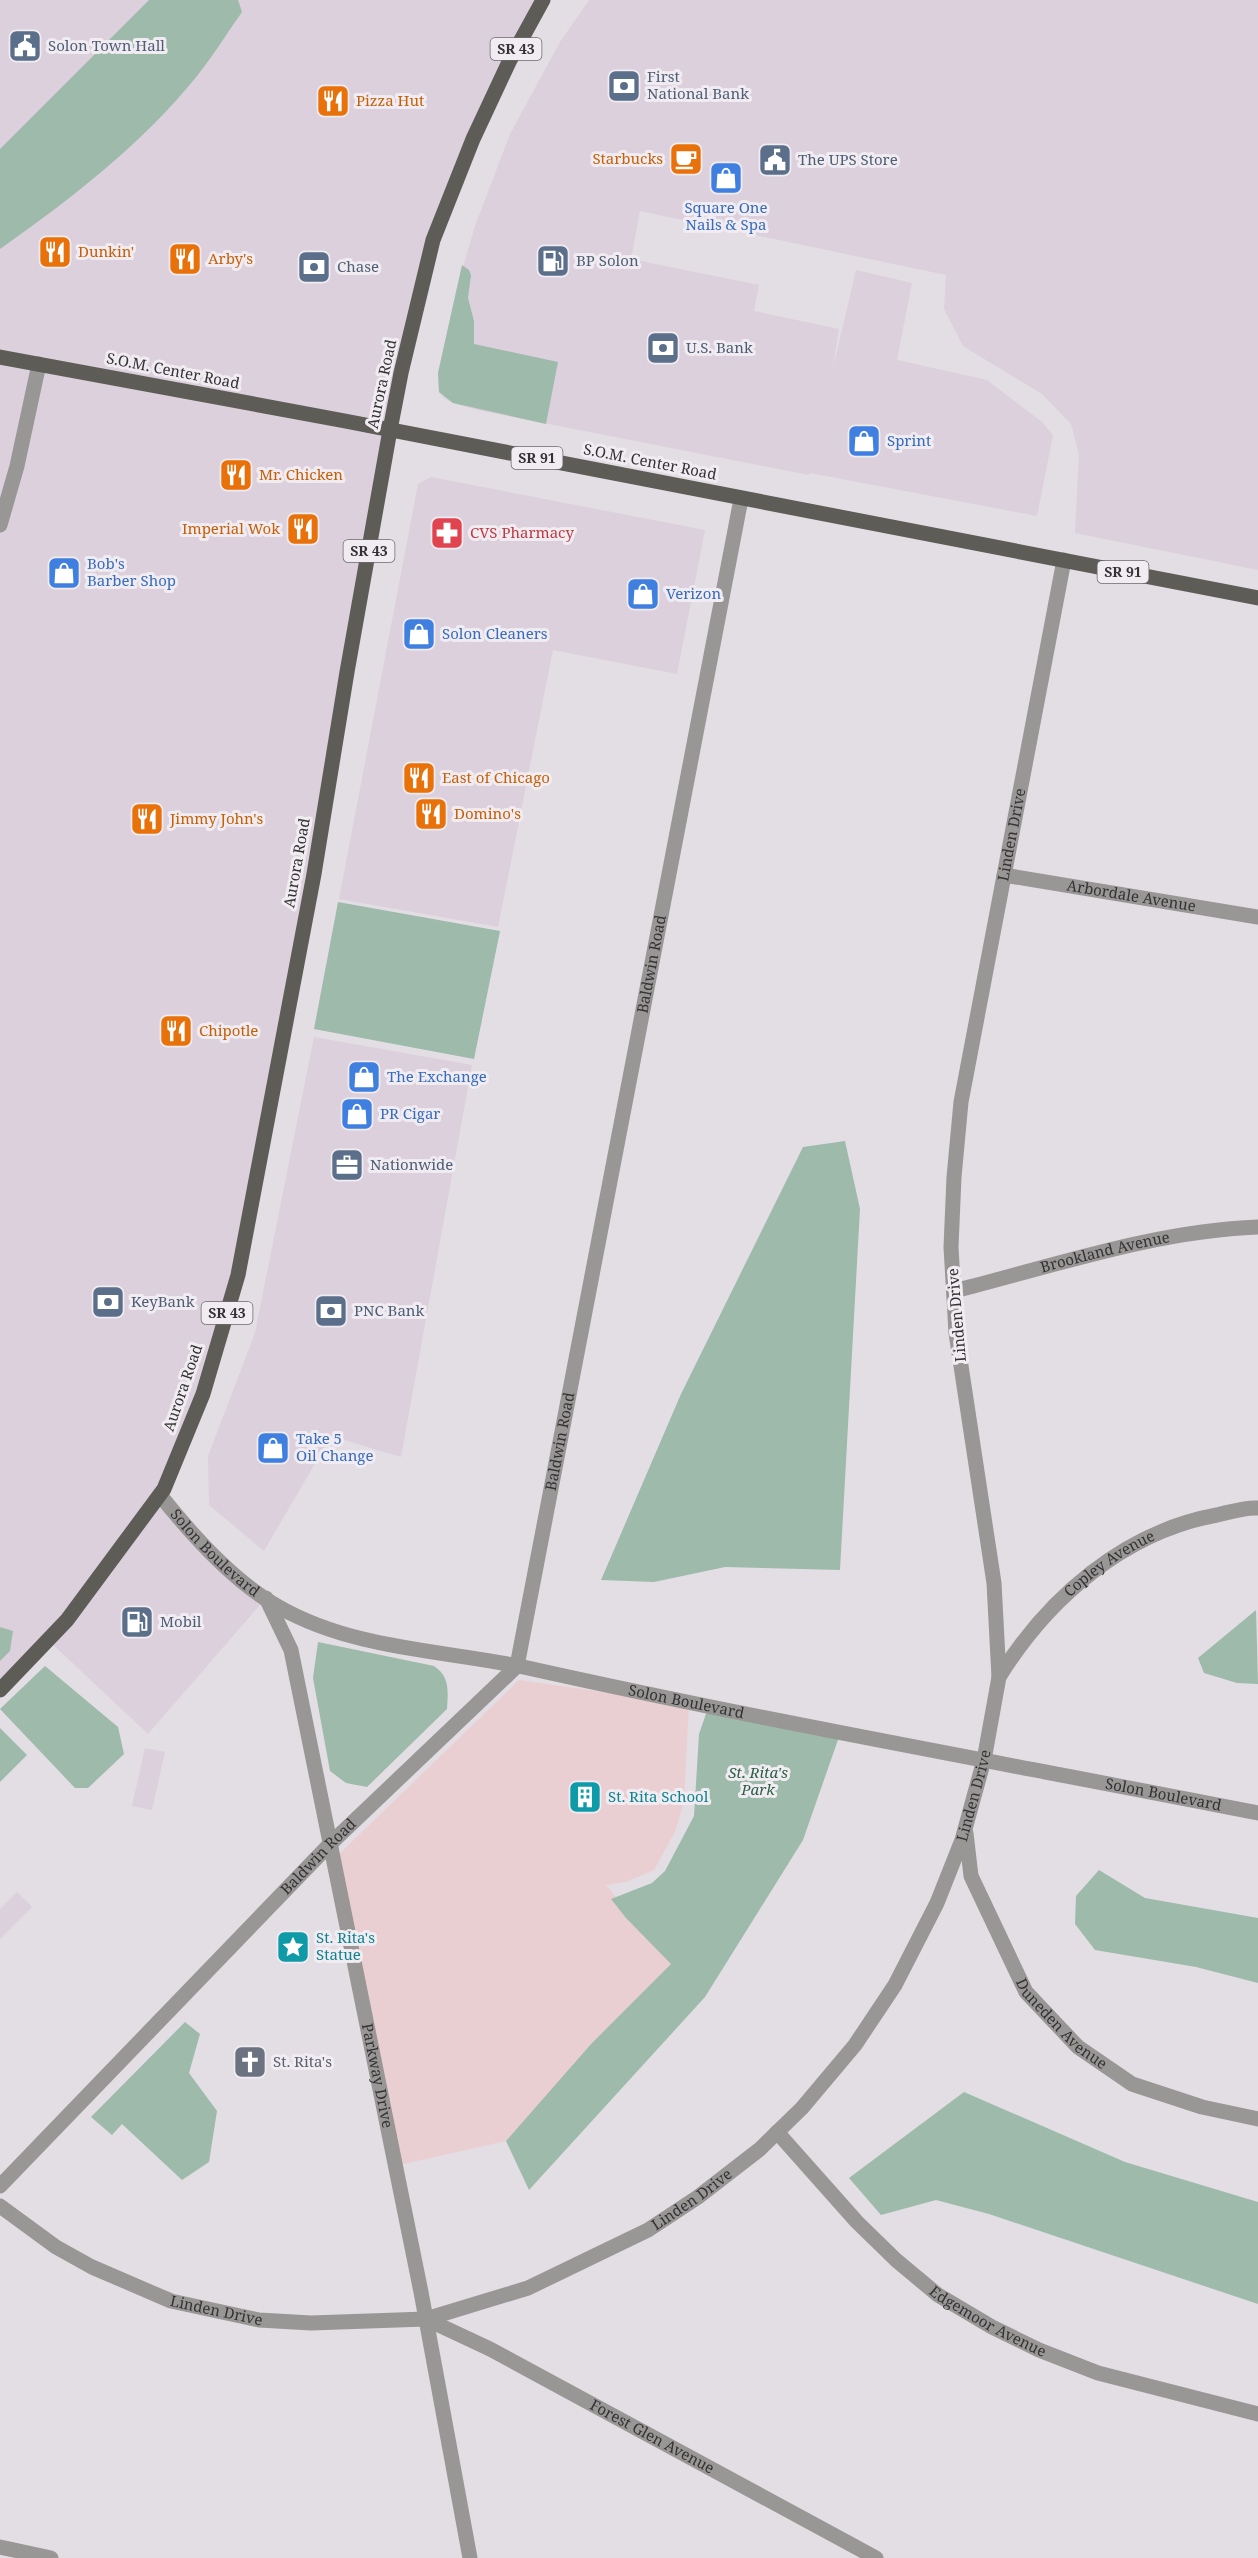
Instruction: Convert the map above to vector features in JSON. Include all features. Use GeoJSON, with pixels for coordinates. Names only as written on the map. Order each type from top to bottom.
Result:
{"type":"FeatureCollection","features":[{"type":"Feature","properties":{"kind":"main road","name":"Aurora Road"},"geometry":{"type":"LineString","coordinates":[[0,1690],[67,1620],[160,1495],[203,1394],[237,1275],[314,874],[347,672],[404,362],[438,224],[509,62],[543,0]]}},
{"type":"Feature","properties":{"kind":"main road","name":"S.O.M. Center Road"},"geometry":{"type":"LineString","coordinates":[[0,357],[1258,598]]}},
{"type":"Feature","properties":{"kind":"street"},"geometry":{"type":"LineString","coordinates":[[0,525],[17,466],[39,364]]}},
{"type":"Feature","properties":{"kind":"street","name":"Baldwin Road"},"geometry":{"type":"LineString","coordinates":[[0,2186],[330,1844],[517,1666],[741,499]]}},
{"type":"Feature","properties":{"kind":"street","name":"Linden Drive"},"geometry":{"type":"LineString","coordinates":[[0,2206],[56,2247],[92,2267],[171,2301],[259,2319],[311,2323],[426,2319],[528,2288],[648,2230],[698,2197],[760,2148],[802,2108],[855,2044],[895,1985],[937,1903],[966,1827],[984,1760],[999,1677],[994,1583],[980,1476],[966,1410],[956,1333],[952,1235],[961,1102],[1064,560]]}},
{"type":"Feature","properties":{"kind":"street","name":"Arbordale Avenue"},"geometry":{"type":"LineString","coordinates":[[1004,875],[1258,917]]}},
{"type":"Feature","properties":{"kind":"street","name":"Brookland Avenue"},"geometry":{"type":"LineString","coordinates":[[954,1291],[1155,1240],[1223,1228],[1258,1227]]}},
{"type":"Feature","properties":{"kind":"street","name":"Solon Boulevard"},"geometry":{"type":"LineString","coordinates":[[160,1495],[219,1559],[266,1598],[279,1607],[316,1624],[348,1634],[411,1649],[517,1666],[689,1704],[1258,1813]]}},
{"type":"Feature","properties":{"kind":"street","name":"Copley Avenue"},"geometry":{"type":"LineString","coordinates":[[999,1677],[1018,1647],[1071,1589],[1125,1548],[1191,1520],[1258,1508]]}},
{"type":"Feature","properties":{"kind":"street","name":"Parkway Drive"},"geometry":{"type":"LineString","coordinates":[[266,1598],[291,1650],[426,2319],[471,2558]]}},
{"type":"Feature","properties":{"kind":"street","name":"Duneden Avenue"},"geometry":{"type":"LineString","coordinates":[[966,1827],[971,1876],[1026,1992],[1077,2047],[1132,2084],[1202,2107],[1258,2119]]}},
{"type":"Feature","properties":{"kind":"street","name":"Edgemoor Avenue"},"geometry":{"type":"LineString","coordinates":[[777,2132],[856,2222],[896,2260],[938,2295],[992,2327],[1039,2350],[1098,2373],[1258,2414]]}},
{"type":"Feature","properties":{"kind":"street","name":"Forest Glen Avenue"},"geometry":{"type":"LineString","coordinates":[[426,2319],[490,2349],[876,2558]]}},
{"type":"Feature","properties":{"kind":"street"},"geometry":{"type":"LineString","coordinates":[[0,2547],[51,2558]]}},
{"type":"Feature","properties":{"kind":"shaded area"},"geometry":{"type":"Polygon","coordinates":[[[0,0],[543,0],[433,240],[238,1275],[160,1495],[266,1598],[148,1734],[48,1640],[0,1690],[0,0]]]}},
{"type":"Feature","properties":{"kind":"shaded area"},"geometry":{"type":"Polygon","coordinates":[[[589,0],[1258,0],[1258,570],[1075,533],[1079,454],[1071,424],[1042,394],[963,346],[944,309],[946,275],[640,211],[631,259],[759,285],[754,311],[839,329],[833,368],[856,270],[912,283],[897,360],[987,380],[1042,422],[1053,435],[1037,516],[810,473],[809,475],[477,410],[444,398],[439,392],[438,373],[456,291],[475,226],[510,134],[560,42],[589,0]]]}},
{"type":"Feature","properties":{"kind":"shaded area"},"geometry":{"type":"Polygon","coordinates":[[[431,477],[705,530],[677,674],[553,650],[498,927],[339,899],[418,484],[431,477]]]}},
{"type":"Feature","properties":{"kind":"shaded area"},"geometry":{"type":"Polygon","coordinates":[[[314,1037],[472,1065],[401,1457],[331,1436],[264,1551],[209,1505],[208,1456],[255,1333],[314,1037]]]}},
{"type":"Feature","properties":{"kind":"shaded area"},"geometry":{"type":"Polygon","coordinates":[[[519,1680],[689,1704],[684,1802],[675,1832],[654,1870],[626,1882],[606,1885],[672,1964],[506,2141],[395,2166],[334,1859],[519,1680]]]}},
{"type":"Feature","properties":{"kind":"shaded area"},"geometry":{"type":"Polygon","coordinates":[[[145,1748],[165,1752],[152,1810],[132,1806],[145,1748]]]}},
{"type":"Feature","properties":{"kind":"shaded area"},"geometry":{"type":"Polygon","coordinates":[[[17,1892],[32,1907],[0,1939],[0,1909],[17,1892]]]}},
{"type":"Feature","properties":{"kind":"green space"},"geometry":{"type":"Polygon","coordinates":[[[149,0],[238,0],[242,12],[197,76],[153,125],[79,190],[0,249],[0,149],[149,0]]]}},
{"type":"Feature","properties":{"kind":"green space"},"geometry":{"type":"Polygon","coordinates":[[[462,265],[469,270],[471,275],[468,298],[474,321],[474,344],[558,362],[546,424],[453,403],[439,392],[438,373],[462,265]]]}},
{"type":"Feature","properties":{"kind":"green space"},"geometry":{"type":"Polygon","coordinates":[[[338,902],[500,931],[474,1059],[314,1029],[338,902]]]}},
{"type":"Feature","properties":{"kind":"green space"},"geometry":{"type":"Polygon","coordinates":[[[845,1141],[860,1209],[840,1570],[725,1567],[654,1582],[601,1580],[681,1394],[803,1147],[845,1141]]]}},
{"type":"Feature","properties":{"kind":"green space"},"geometry":{"type":"Polygon","coordinates":[[[1256,1610],[1258,1684],[1237,1683],[1204,1673],[1198,1658],[1256,1610]]]}},
{"type":"Feature","properties":{"kind":"green space"},"geometry":{"type":"Polygon","coordinates":[[[0,1627],[13,1631],[10,1651],[0,1661],[0,1627]]]}},
{"type":"Feature","properties":{"kind":"green space"},"geometry":{"type":"Polygon","coordinates":[[[318,1642],[434,1666],[445,1679],[448,1690],[447,1709],[367,1787],[346,1783],[330,1771],[313,1678],[318,1642]]]}},
{"type":"Feature","properties":{"kind":"green space"},"geometry":{"type":"Polygon","coordinates":[[[45,1666],[118,1727],[124,1754],[88,1788],[75,1788],[0,1709],[45,1666]]]}},
{"type":"Feature","properties":{"kind":"green space","name":"St. Rita's Park"},"geometry":{"type":"Polygon","coordinates":[[[708,1708],[840,1734],[803,1840],[705,1997],[529,2190],[506,2141],[592,2043],[671,1964],[626,1918],[611,1899],[652,1883],[665,1871],[694,1816],[699,1734],[708,1708]]]}},
{"type":"Feature","properties":{"kind":"green space"},"geometry":{"type":"Polygon","coordinates":[[[0,1728],[27,1755],[0,1782],[0,1728]]]}},
{"type":"Feature","properties":{"kind":"green space"},"geometry":{"type":"Polygon","coordinates":[[[1099,1870],[1145,1898],[1258,1918],[1258,1983],[1196,1967],[1095,1950],[1075,1924],[1076,1896],[1099,1870]]]}},
{"type":"Feature","properties":{"kind":"green space"},"geometry":{"type":"Polygon","coordinates":[[[185,2022],[200,2034],[189,2073],[217,2111],[209,2162],[182,2180],[122,2124],[112,2135],[91,2117],[185,2022]]]}},
{"type":"Feature","properties":{"kind":"green space"},"geometry":{"type":"Polygon","coordinates":[[[964,2092],[1125,2162],[1258,2202],[1258,2304],[989,2214],[936,2200],[881,2215],[849,2178],[964,2092]]]}},
{"type":"Feature","properties":{"kind":"place","name":"Solon Town Hall"},"geometry":{"type":"Point","coordinates":[25,46]}},
{"type":"Feature","properties":{"kind":"place","name":"First National Bank"},"geometry":{"type":"Point","coordinates":[624,86]}},
{"type":"Feature","properties":{"kind":"place","name":"Pizza Hut"},"geometry":{"type":"Point","coordinates":[333,101]}},
{"type":"Feature","properties":{"kind":"place","name":"Starbucks"},"geometry":{"type":"Point","coordinates":[686,159]}},
{"type":"Feature","properties":{"kind":"place","name":"The UPS Store"},"geometry":{"type":"Point","coordinates":[775,160]}},
{"type":"Feature","properties":{"kind":"place","name":"Square One Nails & Spa"},"geometry":{"type":"Point","coordinates":[726,178]}},
{"type":"Feature","properties":{"kind":"place","name":"Dunkin'"},"geometry":{"type":"Point","coordinates":[55,252]}},
{"type":"Feature","properties":{"kind":"place","name":"Arby's"},"geometry":{"type":"Point","coordinates":[185,259]}},
{"type":"Feature","properties":{"kind":"place","name":"BP Solon"},"geometry":{"type":"Point","coordinates":[553,261]}},
{"type":"Feature","properties":{"kind":"place","name":"Chase"},"geometry":{"type":"Point","coordinates":[314,267]}},
{"type":"Feature","properties":{"kind":"place","name":"U.S. Bank"},"geometry":{"type":"Point","coordinates":[663,348]}},
{"type":"Feature","properties":{"kind":"place","name":"Sprint"},"geometry":{"type":"Point","coordinates":[864,441]}},
{"type":"Feature","properties":{"kind":"place","name":"Mr. Chicken"},"geometry":{"type":"Point","coordinates":[236,475]}},
{"type":"Feature","properties":{"kind":"place","name":"Imperial Wok"},"geometry":{"type":"Point","coordinates":[303,529]}},
{"type":"Feature","properties":{"kind":"place","name":"CVS Pharmacy"},"geometry":{"type":"Point","coordinates":[447,533]}},
{"type":"Feature","properties":{"kind":"place","name":"Bob's Barber Shop"},"geometry":{"type":"Point","coordinates":[64,573]}},
{"type":"Feature","properties":{"kind":"place","name":"Verizon"},"geometry":{"type":"Point","coordinates":[643,594]}},
{"type":"Feature","properties":{"kind":"place","name":"Solon Cleaners"},"geometry":{"type":"Point","coordinates":[419,634]}},
{"type":"Feature","properties":{"kind":"place","name":"East of Chicago"},"geometry":{"type":"Point","coordinates":[419,778]}},
{"type":"Feature","properties":{"kind":"place","name":"Domino's"},"geometry":{"type":"Point","coordinates":[431,814]}},
{"type":"Feature","properties":{"kind":"place","name":"Jimmy John's"},"geometry":{"type":"Point","coordinates":[147,819]}},
{"type":"Feature","properties":{"kind":"place","name":"Chipotle"},"geometry":{"type":"Point","coordinates":[176,1031]}},
{"type":"Feature","properties":{"kind":"place","name":"The Exchange"},"geometry":{"type":"Point","coordinates":[364,1077]}},
{"type":"Feature","properties":{"kind":"place","name":"PR Cigar"},"geometry":{"type":"Point","coordinates":[357,1114]}},
{"type":"Feature","properties":{"kind":"place","name":"Nationwide"},"geometry":{"type":"Point","coordinates":[347,1165]}},
{"type":"Feature","properties":{"kind":"place","name":"KeyBank"},"geometry":{"type":"Point","coordinates":[108,1302]}},
{"type":"Feature","properties":{"kind":"place","name":"PNC Bank"},"geometry":{"type":"Point","coordinates":[331,1311]}},
{"type":"Feature","properties":{"kind":"place","name":"Take 5 Oil Change"},"geometry":{"type":"Point","coordinates":[273,1448]}},
{"type":"Feature","properties":{"kind":"place","name":"Mobil"},"geometry":{"type":"Point","coordinates":[137,1622]}},
{"type":"Feature","properties":{"kind":"place","name":"St. Rita School"},"geometry":{"type":"Point","coordinates":[585,1797]}},
{"type":"Feature","properties":{"kind":"place","name":"St. Rita's Statue"},"geometry":{"type":"Point","coordinates":[293,1947]}},
{"type":"Feature","properties":{"kind":"place","name":"St. Rita's"},"geometry":{"type":"Point","coordinates":[250,2062]}}]}
